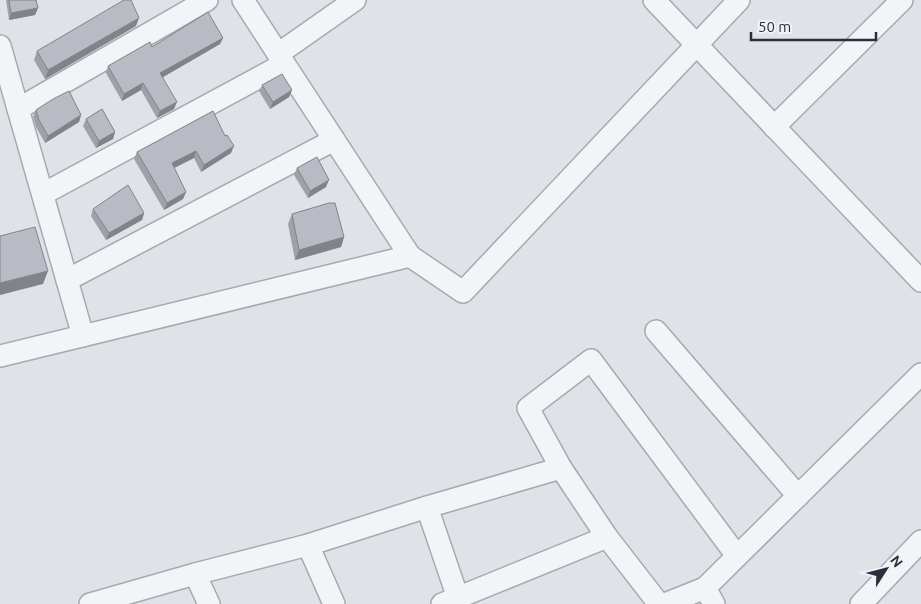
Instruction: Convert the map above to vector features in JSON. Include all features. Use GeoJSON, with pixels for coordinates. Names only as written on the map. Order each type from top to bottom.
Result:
{"type":"FeatureCollection","features":[{"type":"Feature","properties":{"kind":"street"},"geometry":{"type":"LineString","coordinates":[[18,108],[206,0]]}},
{"type":"Feature","properties":{"kind":"street"},"geometry":{"type":"LineString","coordinates":[[243,0],[410,256],[463,292],[738,0]]}},
{"type":"Feature","properties":{"kind":"street"},"geometry":{"type":"LineString","coordinates":[[43,194],[281,59],[355,0]]}},
{"type":"Feature","properties":{"kind":"street"},"geometry":{"type":"LineString","coordinates":[[654,0],[921,280]]}},
{"type":"Feature","properties":{"kind":"street"},"geometry":{"type":"LineString","coordinates":[[774,127],[902,0]]}},
{"type":"Feature","properties":{"kind":"street"},"geometry":{"type":"LineString","coordinates":[[0,46],[83,336]]}},
{"type":"Feature","properties":{"kind":"street"},"geometry":{"type":"LineString","coordinates":[[67,280],[334,140]]}},
{"type":"Feature","properties":{"kind":"street"},"geometry":{"type":"LineString","coordinates":[[0,356],[410,256]]}},
{"type":"Feature","properties":{"kind":"street"},"geometry":{"type":"LineString","coordinates":[[656,332],[798,496]]}},
{"type":"Feature","properties":{"kind":"street"},"geometry":{"type":"LineString","coordinates":[[659,604],[607,537],[562,468],[528,408],[591,360],[737,556]]}},
{"type":"Feature","properties":{"kind":"street"},"geometry":{"type":"LineString","coordinates":[[665,604],[710,596],[737,556],[921,374]]}},
{"type":"Feature","properties":{"kind":"street"},"geometry":{"type":"LineString","coordinates":[[101,602],[195,574],[308,545],[427,507],[562,468]]}},
{"type":"Feature","properties":{"kind":"street"},"geometry":{"type":"LineString","coordinates":[[427,507],[453,602],[607,537]]}},
{"type":"Feature","properties":{"kind":"street"},"geometry":{"type":"LineString","coordinates":[[862,604],[921,541]]}},
{"type":"Feature","properties":{"kind":"street"},"geometry":{"type":"LineString","coordinates":[[308,545],[334,604]]}},
{"type":"Feature","properties":{"kind":"street"},"geometry":{"type":"LineString","coordinates":[[195,574],[209,604]]}},
{"type":"Feature","properties":{"kind":"building"},"geometry":{"type":"Polygon","coordinates":[[[9,0],[36,0],[38,8],[11,13],[9,0]]]}},
{"type":"Feature","properties":{"kind":"building"},"geometry":{"type":"Polygon","coordinates":[[[124,0],[131,0],[139,18],[48,70],[37,51],[124,0]]]}},
{"type":"Feature","properties":{"kind":"building"},"geometry":{"type":"Polygon","coordinates":[[[208,12],[223,38],[160,73],[177,102],[160,111],[143,83],[124,94],[108,66],[150,42],[152,47],[208,12]]]}},
{"type":"Feature","properties":{"kind":"building"},"geometry":{"type":"Polygon","coordinates":[[[282,74],[292,90],[273,102],[262,85],[282,74]]]}},
{"type":"Feature","properties":{"kind":"building"},"geometry":{"type":"Polygon","coordinates":[[[69,91],[81,115],[48,136],[36,110],[69,91]]]}},
{"type":"Feature","properties":{"kind":"building"},"geometry":{"type":"Polygon","coordinates":[[[102,109],[115,132],[99,141],[86,119],[102,109]]]}},
{"type":"Feature","properties":{"kind":"building"},"geometry":{"type":"Polygon","coordinates":[[[213,111],[225,136],[227,135],[234,146],[204,165],[196,151],[172,163],[186,192],[167,203],[137,152],[213,111]]]}},
{"type":"Feature","properties":{"kind":"building"},"geometry":{"type":"Polygon","coordinates":[[[317,157],[329,180],[310,191],[297,168],[317,157]]]}},
{"type":"Feature","properties":{"kind":"building"},"geometry":{"type":"Polygon","coordinates":[[[128,185],[144,213],[109,233],[93,209],[128,185]]]}},
{"type":"Feature","properties":{"kind":"building"},"geometry":{"type":"Polygon","coordinates":[[[335,203],[344,237],[299,250],[292,214],[335,203]]]}},
{"type":"Feature","properties":{"kind":"building"},"geometry":{"type":"Polygon","coordinates":[[[35,227],[48,271],[0,283],[0,236],[35,227]]]}}]}
